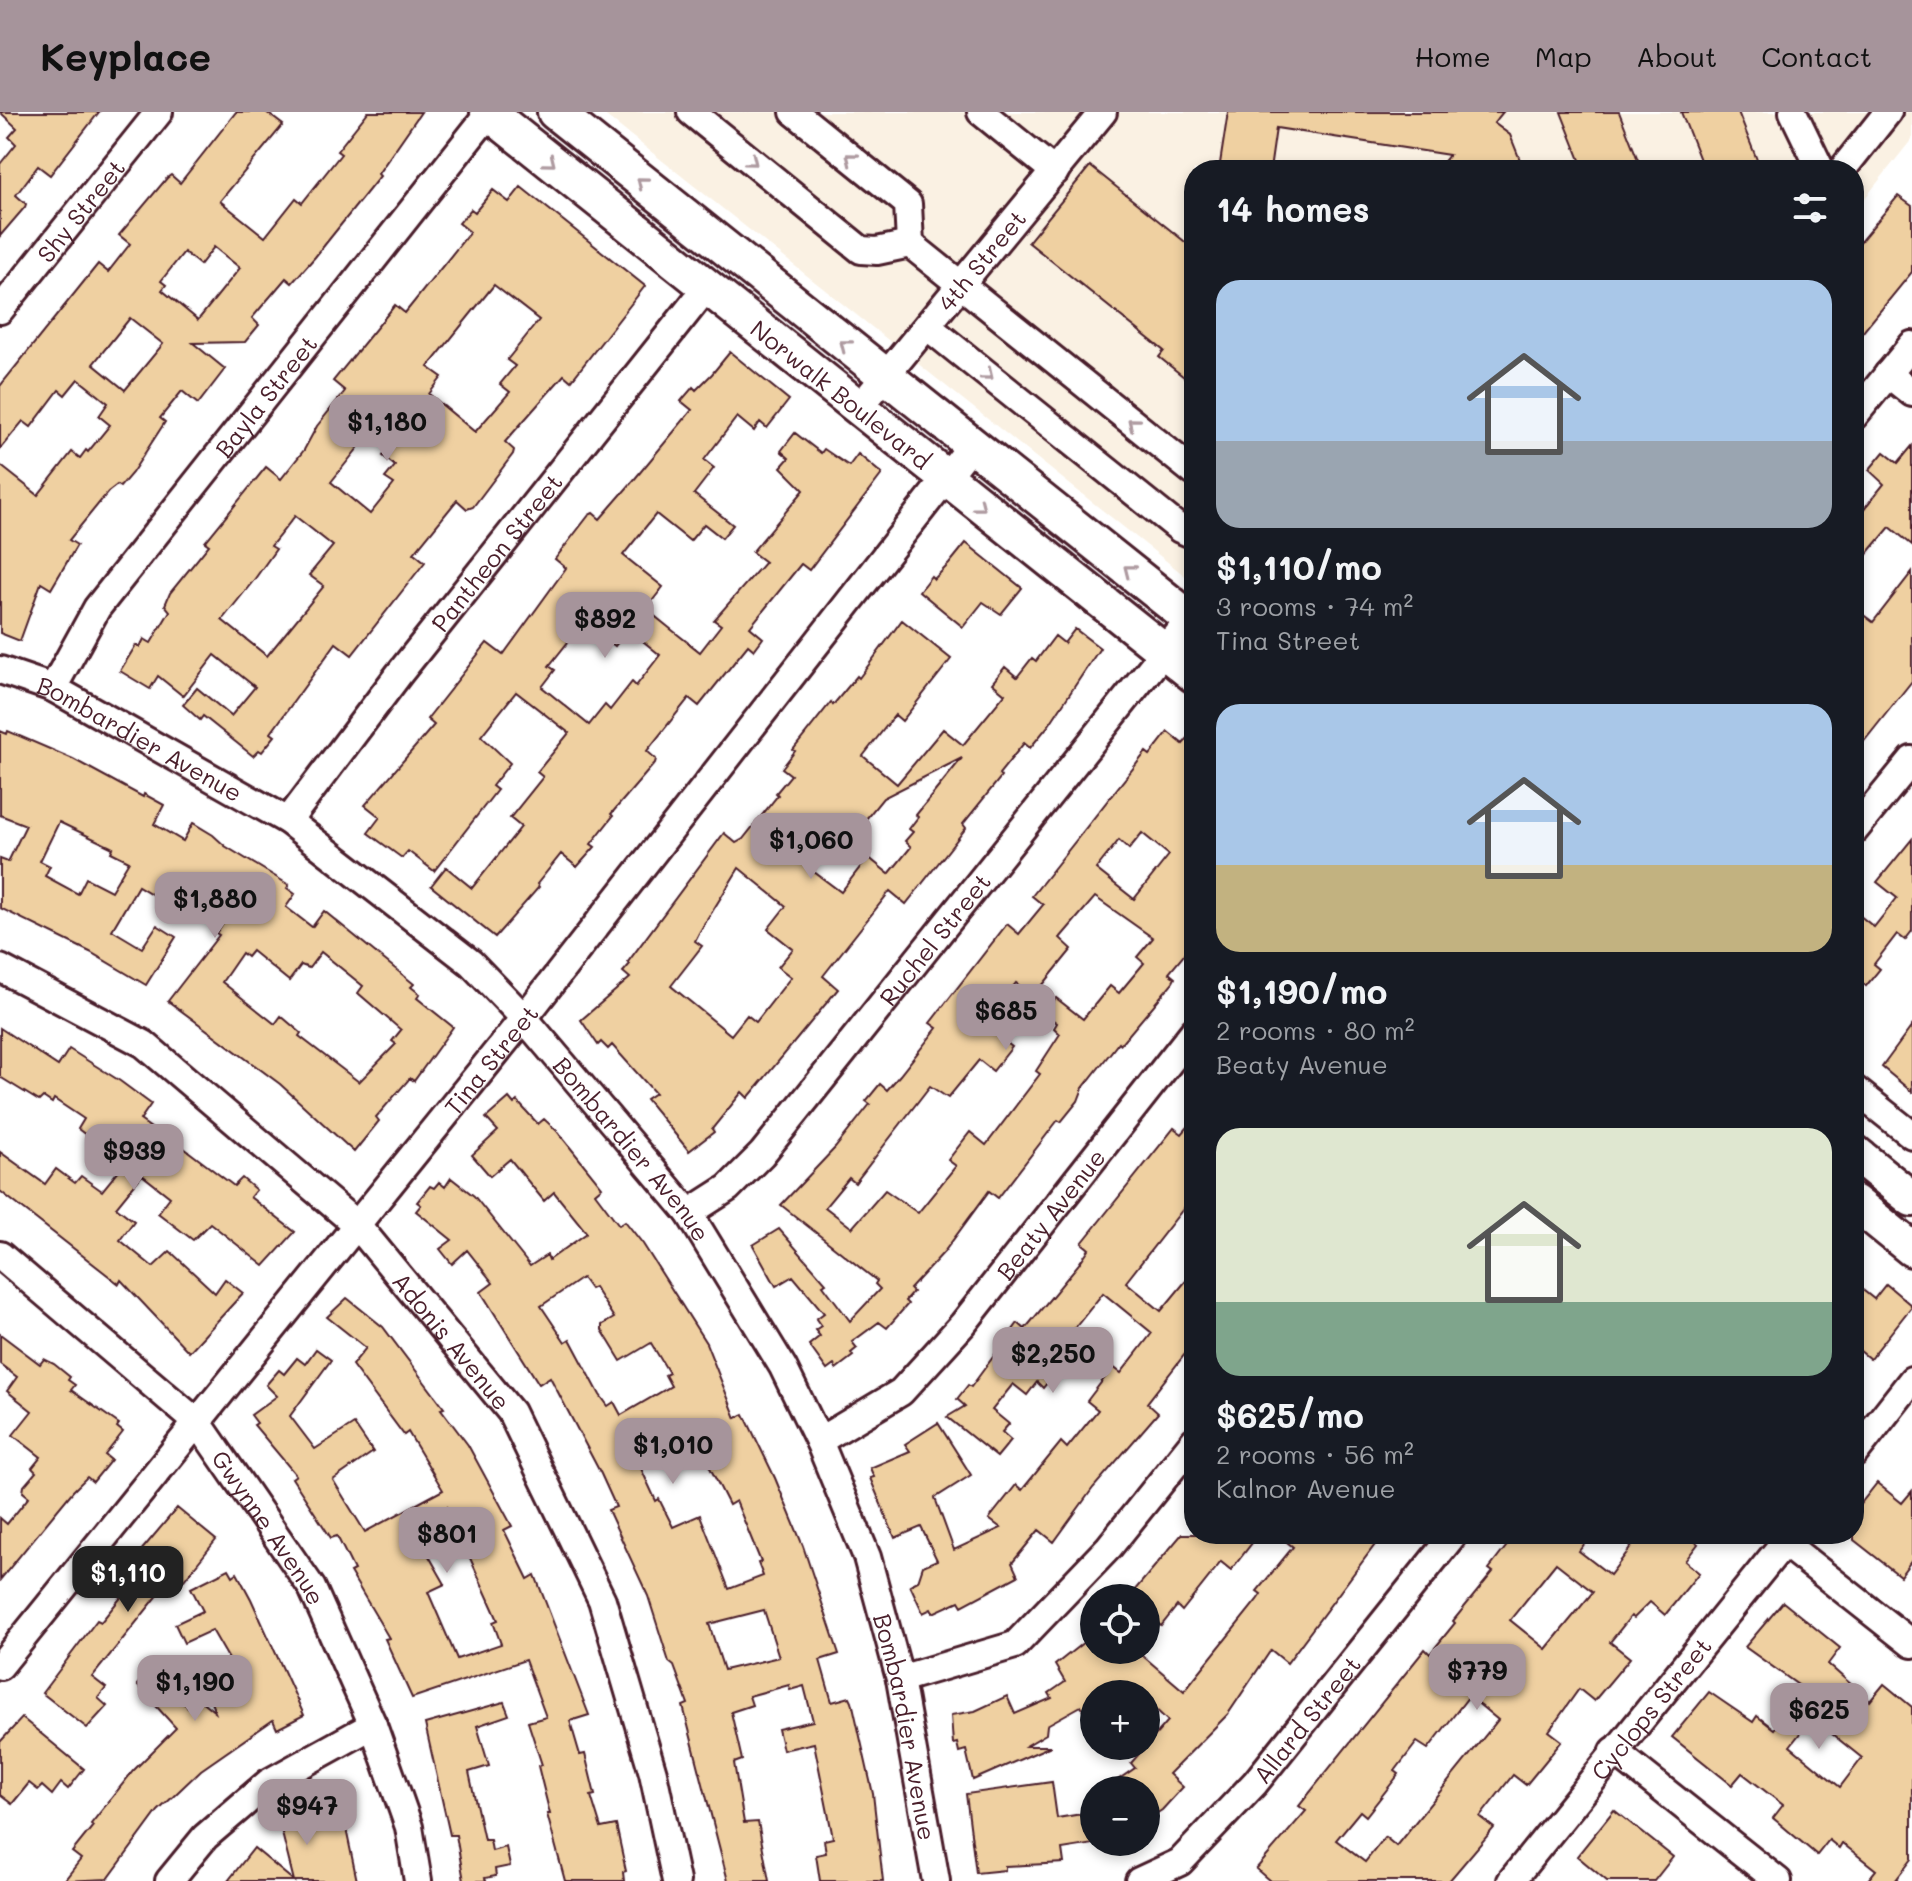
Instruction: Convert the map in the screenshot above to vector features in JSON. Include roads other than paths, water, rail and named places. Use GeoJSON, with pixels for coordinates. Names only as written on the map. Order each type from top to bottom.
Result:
{"type":"FeatureCollection","features":[{"type":"Feature","properties":{"kind":"main road","name":"Norwalk Boulevard"},"geometry":{"type":"LineString","coordinates":[[489,112],[1184,667]]}},
{"type":"Feature","properties":{"kind":"main road","name":"Norwalk Boulevard"},"geometry":{"type":"LineString","coordinates":[[555,112],[971,446],[1184,611]]}},
{"type":"Feature","properties":{"kind":"main road"},"geometry":{"type":"LineString","coordinates":[[1864,1160],[1912,1199]]}},
{"type":"Feature","properties":{"kind":"main road"},"geometry":{"type":"LineString","coordinates":[[1864,1210],[1912,1249]]}},
{"type":"Feature","properties":{"kind":"street","name":"Shy Street"},"geometry":{"type":"LineString","coordinates":[[0,310],[159,112]]}},
{"type":"Feature","properties":{"kind":"street","name":"Bayla Street"},"geometry":{"type":"LineString","coordinates":[[53,688],[97,608],[489,112]]}},
{"type":"Feature","properties":{"kind":"street"},"geometry":{"type":"LineString","coordinates":[[691,112],[861,250],[877,251],[910,244]]}},
{"type":"Feature","properties":{"kind":"street"},"geometry":{"type":"LineString","coordinates":[[794,112],[908,204],[910,244],[1184,464]]}},
{"type":"Feature","properties":{"kind":"street"},"geometry":{"type":"LineString","coordinates":[[981,112],[1055,172]]}},
{"type":"Feature","properties":{"kind":"street","name":"4th Street"},"geometry":{"type":"LineString","coordinates":[[859,408],[1103,112]]}},
{"type":"Feature","properties":{"kind":"street"},"geometry":{"type":"LineString","coordinates":[[1793,112],[1816,160]]}},
{"type":"Feature","properties":{"kind":"street"},"geometry":{"type":"LineString","coordinates":[[1850,160],[1888,112]]}},
{"type":"Feature","properties":{"kind":"street","name":"Pantheon Street"},"geometry":{"type":"LineString","coordinates":[[288,821],[399,674],[707,287]]}},
{"type":"Feature","properties":{"kind":"street"},"geometry":{"type":"LineString","coordinates":[[927,326],[1184,531]]}},
{"type":"Feature","properties":{"kind":"street"},"geometry":{"type":"LineString","coordinates":[[1864,404],[1912,345]]}},
{"type":"Feature","properties":{"kind":"street"},"geometry":{"type":"LineString","coordinates":[[1888,374],[1912,393]]}},
{"type":"Feature","properties":{"kind":"street","name":"Tina Street"},"geometry":{"type":"LineString","coordinates":[[0,1666],[199,1424],[524,1018],[971,446]]}},
{"type":"Feature","properties":{"kind":"street","name":"Ruchel Street"},"geometry":{"type":"LineString","coordinates":[[689,1213],[728,1188],[762,1154],[1184,629]]}},
{"type":"Feature","properties":{"kind":"street","name":"Bombardier Avenue"},"geometry":{"type":"LineString","coordinates":[[0,670],[53,688],[288,821],[471,963],[524,1018],[689,1213],[783,1367],[819,1441],[867,1557],[900,1679],[936,1881]]}},
{"type":"Feature","properties":{"kind":"street"},"geometry":{"type":"LineString","coordinates":[[1864,819],[1912,760]]}},
{"type":"Feature","properties":{"kind":"street","name":"Adonis Avenue"},"geometry":{"type":"LineString","coordinates":[[0,968],[144,1044],[358,1226],[511,1412],[602,1600],[653,1773],[676,1881]]}},
{"type":"Feature","properties":{"kind":"street","name":"Beaty Avenue"},"geometry":{"type":"LineString","coordinates":[[819,1441],[901,1392],[963,1324],[1184,1044]]}},
{"type":"Feature","properties":{"kind":"street"},"geometry":{"type":"LineString","coordinates":[[1864,1097],[1912,1135]]}},
{"type":"Feature","properties":{"kind":"street","name":"Gwynne Avenue"},"geometry":{"type":"LineString","coordinates":[[0,1255],[199,1424],[312,1588],[373,1725],[409,1827],[418,1881]]}},
{"type":"Feature","properties":{"kind":"street"},"geometry":{"type":"LineString","coordinates":[[1864,1441],[1912,1380]]}},
{"type":"Feature","properties":{"kind":"street"},"geometry":{"type":"LineString","coordinates":[[900,1679],[1015,1645],[1109,1547],[1184,1453]]}},
{"type":"Feature","properties":{"kind":"street","name":"Allard Street"},"geometry":{"type":"LineString","coordinates":[[1139,1881],[1180,1862],[1255,1783],[1446,1544]]}},
{"type":"Feature","properties":{"kind":"street","name":"Cyclops Street"},"geometry":{"type":"LineString","coordinates":[[1511,1881],[1782,1544]]}},
{"type":"Feature","properties":{"kind":"street"},"geometry":{"type":"LineString","coordinates":[[1794,1544],[1912,1644]]}},
{"type":"Feature","properties":{"kind":"street"},"geometry":{"type":"LineString","coordinates":[[169,1881],[205,1837],[268,1783],[373,1725]]}},
{"type":"Feature","properties":{"kind":"street"},"geometry":{"type":"LineString","coordinates":[[1614,1751],[1778,1881]]}}]}
